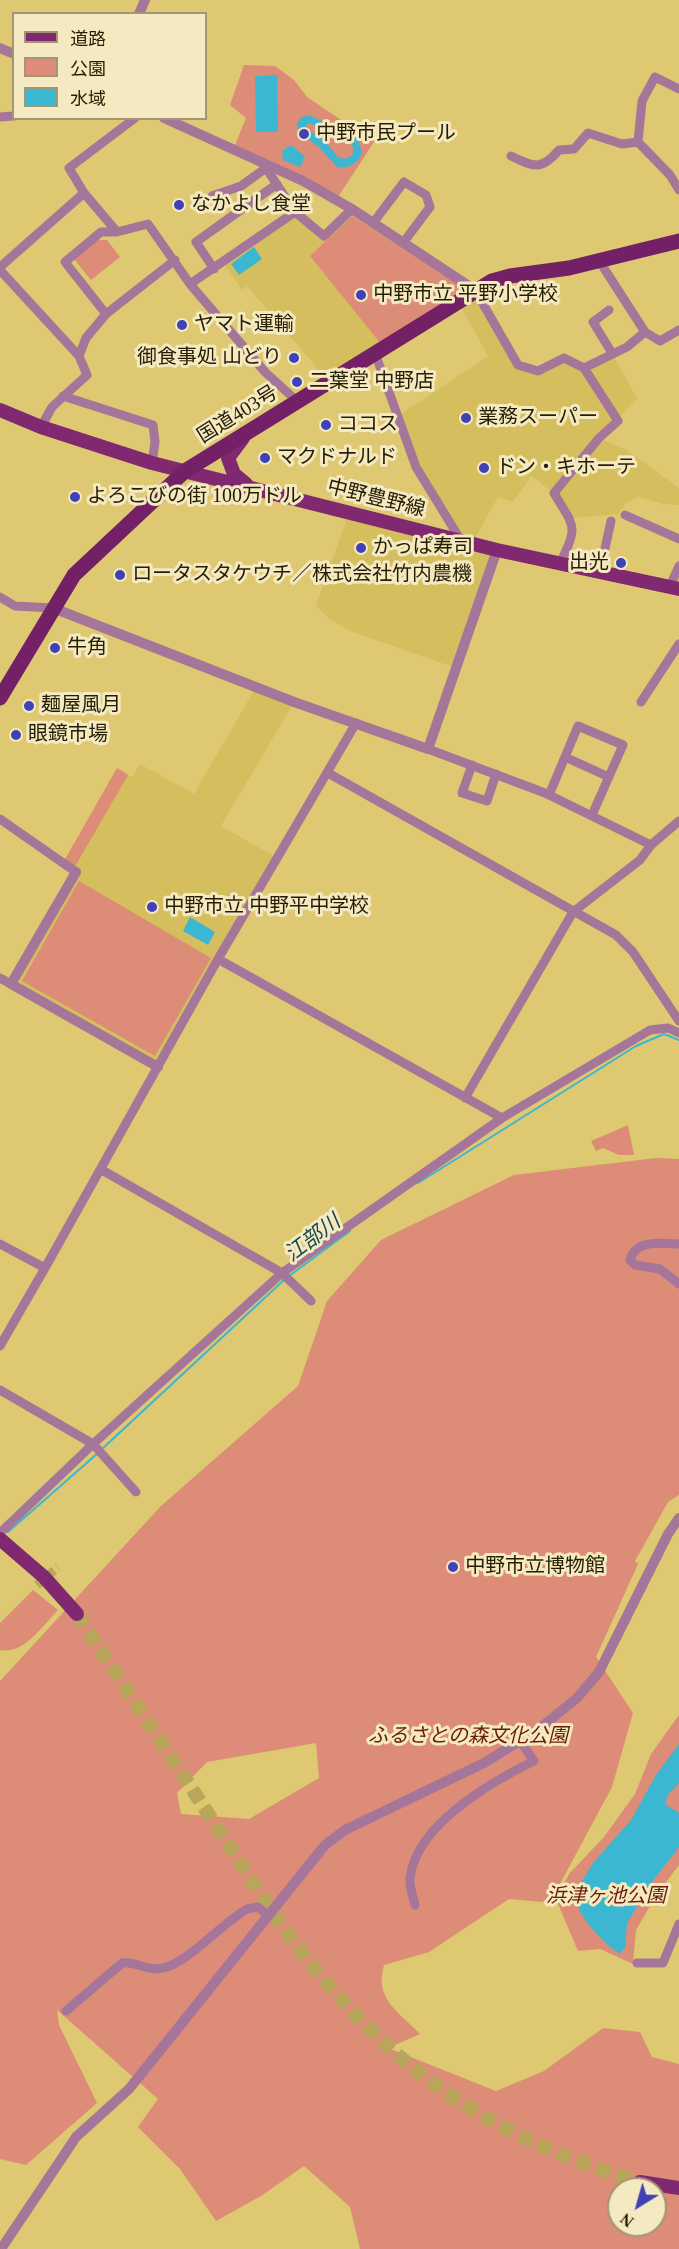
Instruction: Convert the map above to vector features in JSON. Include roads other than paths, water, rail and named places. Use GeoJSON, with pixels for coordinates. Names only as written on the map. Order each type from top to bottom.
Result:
{"type":"FeatureCollection","features":[{"type":"Feature","properties":{"kind":"highway","name":"国道403号"},"geometry":{"type":"LineString","coordinates":[[0,698],[74,575],[185,471],[243,438],[475,290],[510,276],[600,262],[679,241]]}},
{"type":"Feature","properties":{"kind":"main road","name":"中野豊野線"},"geometry":{"type":"LineString","coordinates":[[0,410],[42,427],[152,463],[497,549],[674,588]]}},
{"type":"Feature","properties":{"kind":"main road"},"geometry":{"type":"LineString","coordinates":[[243,438],[230,454],[229,463],[239,479],[251,487]]}},
{"type":"Feature","properties":{"kind":"main road"},"geometry":{"type":"LineString","coordinates":[[2,1530],[77,1614]]}},
{"type":"Feature","properties":{"kind":"street"},"geometry":{"type":"LineString","coordinates":[[679,89],[656,77],[642,101],[638,142],[670,175],[679,190]]}},
{"type":"Feature","properties":{"kind":"street"},"geometry":{"type":"LineString","coordinates":[[117,232],[84,193],[69,168],[132,120]]}},
{"type":"Feature","properties":{"kind":"street"},"geometry":{"type":"LineString","coordinates":[[168,120],[303,181],[352,209],[475,290],[518,366],[538,371],[564,358],[584,369],[618,421],[598,438],[554,493],[571,518],[572,530],[560,563]]}},
{"type":"Feature","properties":{"kind":"street"},"geometry":{"type":"LineString","coordinates":[[511,156],[532,166],[547,164],[559,150],[574,149],[588,133],[622,144],[638,142]]}},
{"type":"Feature","properties":{"kind":"street"},"geometry":{"type":"LineString","coordinates":[[264,165],[295,212],[324,236],[352,209]]}},
{"type":"Feature","properties":{"kind":"street"},"geometry":{"type":"LineString","coordinates":[[213,196],[241,186],[264,165]]}},
{"type":"Feature","properties":{"kind":"street"},"geometry":{"type":"LineString","coordinates":[[373,223],[404,182],[426,195],[430,207],[403,243]]}},
{"type":"Feature","properties":{"kind":"street"},"geometry":{"type":"LineString","coordinates":[[214,269],[196,242],[277,184]]}},
{"type":"Feature","properties":{"kind":"street"},"geometry":{"type":"LineString","coordinates":[[42,427],[52,407],[87,375],[79,356],[0,268],[84,193]]}},
{"type":"Feature","properties":{"kind":"street"},"geometry":{"type":"LineString","coordinates":[[190,284],[295,212]]}},
{"type":"Feature","properties":{"kind":"street"},"geometry":{"type":"LineString","coordinates":[[106,314],[65,262],[101,232],[117,232],[148,224],[190,284],[265,372],[298,402]]}},
{"type":"Feature","properties":{"kind":"street"},"geometry":{"type":"LineString","coordinates":[[79,356],[86,338],[106,314],[175,260]]}},
{"type":"Feature","properties":{"kind":"street"},"geometry":{"type":"LineString","coordinates":[[600,262],[645,332],[660,341],[679,330]]}},
{"type":"Feature","properties":{"kind":"street"},"geometry":{"type":"LineString","coordinates":[[609,310],[593,322],[612,353]]}},
{"type":"Feature","properties":{"kind":"street"},"geometry":{"type":"LineString","coordinates":[[584,369],[637,340],[645,332]]}},
{"type":"Feature","properties":{"kind":"street"},"geometry":{"type":"LineString","coordinates":[[375,353],[416,467],[460,539]]}},
{"type":"Feature","properties":{"kind":"street"},"geometry":{"type":"LineString","coordinates":[[63,396],[153,425],[155,442],[152,463]]}},
{"type":"Feature","properties":{"kind":"street"},"geometry":{"type":"LineString","coordinates":[[625,516],[679,539]]}},
{"type":"Feature","properties":{"kind":"street"},"geometry":{"type":"LineString","coordinates":[[600,571],[611,521]]}},
{"type":"Feature","properties":{"kind":"street"},"geometry":{"type":"LineString","coordinates":[[428,749],[497,549]]}},
{"type":"Feature","properties":{"kind":"street"},"geometry":{"type":"LineString","coordinates":[[674,588],[679,566]]}},
{"type":"Feature","properties":{"kind":"street"},"geometry":{"type":"LineString","coordinates":[[0,597],[15,606],[53,608],[496,774],[592,814],[651,845]]}},
{"type":"Feature","properties":{"kind":"street"},"geometry":{"type":"LineString","coordinates":[[641,702],[679,644]]}},
{"type":"Feature","properties":{"kind":"street"},"geometry":{"type":"LineString","coordinates":[[0,1346],[102,1170],[218,959],[356,723]]}},
{"type":"Feature","properties":{"kind":"street"},"geometry":{"type":"LineString","coordinates":[[549,795],[578,726],[623,745],[592,814]]}},
{"type":"Feature","properties":{"kind":"street"},"geometry":{"type":"LineString","coordinates":[[565,757],[609,777]]}},
{"type":"Feature","properties":{"kind":"street"},"geometry":{"type":"LineString","coordinates":[[472,765],[462,793],[487,801],[496,774]]}},
{"type":"Feature","properties":{"kind":"street"},"geometry":{"type":"LineString","coordinates":[[328,773],[616,935],[633,952],[679,1022]]}},
{"type":"Feature","properties":{"kind":"street"},"geometry":{"type":"LineString","coordinates":[[0,819],[76,872],[11,984]]}},
{"type":"Feature","properties":{"kind":"street"},"geometry":{"type":"LineString","coordinates":[[465,1098],[573,912],[640,860],[651,845],[679,821]]}},
{"type":"Feature","properties":{"kind":"street"},"geometry":{"type":"LineString","coordinates":[[218,959],[502,1118]]}},
{"type":"Feature","properties":{"kind":"street"},"geometry":{"type":"LineString","coordinates":[[0,978],[158,1067]]}},
{"type":"Feature","properties":{"kind":"street"},"geometry":{"type":"LineString","coordinates":[[2,1530],[93,1444],[282,1274],[502,1118],[650,1030],[668,1028],[679,1033]]}},
{"type":"Feature","properties":{"kind":"street"},"geometry":{"type":"LineString","coordinates":[[102,1170],[282,1274],[311,1301]]}},
{"type":"Feature","properties":{"kind":"street"},"geometry":{"type":"LineString","coordinates":[[0,1244],[45,1268]]}},
{"type":"Feature","properties":{"kind":"street"},"geometry":{"type":"LineString","coordinates":[[679,1244],[646,1244],[635,1250],[630,1260],[636,1265],[660,1269],[679,1284]]}},
{"type":"Feature","properties":{"kind":"street"},"geometry":{"type":"LineString","coordinates":[[0,1390],[93,1444],[136,1492]]}},
{"type":"Feature","properties":{"kind":"street"},"geometry":{"type":"LineString","coordinates":[[1,2249],[76,2137],[129,2089],[324,1845],[345,1830],[458,1777],[520,1741],[563,1710],[599,1672],[668,1533],[679,1518]]}},
{"type":"Feature","properties":{"kind":"street"},"geometry":{"type":"LineString","coordinates":[[415,1905],[410,1879],[426,1843],[456,1808],[534,1761],[520,1741]]}},
{"type":"Feature","properties":{"kind":"street"},"geometry":{"type":"LineString","coordinates":[[66,2011],[122,1963],[153,1969],[165,1968],[178,1961],[247,1909],[258,1907],[269,1916]]}},
{"type":"Feature","properties":{"kind":"street"},"geometry":{"type":"LineString","coordinates":[[637,1963],[663,1963],[679,1924]]}},
{"type":"Feature","properties":{"kind":"water"},"geometry":{"type":"Polygon","coordinates":[[[277,75],[278,132],[256,132],[255,76],[277,75]]]}},
{"type":"Feature","properties":{"kind":"water"},"geometry":{"type":"Polygon","coordinates":[[[309,115],[358,138],[362,153],[358,160],[349,166],[337,167],[319,147],[299,133],[297,123],[302,117],[309,115]],[[309,123],[305,128],[323,139],[338,157],[346,159],[352,155],[354,148],[347,140],[309,123]]]}},
{"type":"Feature","properties":{"kind":"water"},"geometry":{"type":"Polygon","coordinates":[[[291,145],[305,157],[300,167],[283,160],[282,151],[291,145]]]}},
{"type":"Feature","properties":{"kind":"water"},"geometry":{"type":"Polygon","coordinates":[[[254,247],[262,259],[239,275],[231,264],[254,247]]]}},
{"type":"Feature","properties":{"kind":"water"},"geometry":{"type":"Polygon","coordinates":[[[190,917],[215,932],[208,945],[183,931],[190,917]]]}},
{"type":"Feature","properties":{"kind":"water","name":"浜津ヶ池公園"},"geometry":{"type":"Polygon","coordinates":[[[679,1744],[679,1783],[668,1795],[665,1804],[679,1813],[679,1847],[652,1882],[627,1923],[625,1948],[619,1954],[592,1928],[581,1913],[573,1896],[593,1863],[631,1820],[656,1775],[679,1744]]]}},
{"type":"Feature","properties":{"kind":"waterway","name":"江部川"},"geometry":{"type":"LineString","coordinates":[[418,1183],[636,1046],[664,1034],[679,1040]]}},
{"type":"Feature","properties":{"kind":"waterway","name":"江部川"},"geometry":{"type":"LineString","coordinates":[[289,1276],[350,1231]]}},
{"type":"Feature","properties":{"kind":"waterway","name":"江部川"},"geometry":{"type":"LineString","coordinates":[[102,1449],[285,1279]]}},
{"type":"Feature","properties":{"kind":"waterway","name":"江部川"},"geometry":{"type":"LineString","coordinates":[[8,1532],[98,1453]]}},
{"type":"Feature","properties":{"kind":"tunnel"},"geometry":{"type":"LineString","coordinates":[[37,1585],[58,1567]]}},
{"type":"Feature","properties":{"kind":"tunnel"},"geometry":{"type":"LineString","coordinates":[[77,1614],[276,1917],[313,1967],[351,2010],[391,2049],[433,2083],[478,2113],[527,2139],[581,2162],[625,2177]]}},
{"type":"Feature","properties":{"kind":"place","name":"中野市民プール"},"geometry":{"type":"Point","coordinates":[304,134]}},
{"type":"Feature","properties":{"kind":"place","name":"なかよし食堂"},"geometry":{"type":"Point","coordinates":[179,205]}},
{"type":"Feature","properties":{"kind":"place","name":"中野市立 平野小学校"},"geometry":{"type":"Point","coordinates":[361,295]}},
{"type":"Feature","properties":{"kind":"place","name":"ヤマト運輸"},"geometry":{"type":"Point","coordinates":[182,325]}},
{"type":"Feature","properties":{"kind":"place","name":"御食事処 山どり"},"geometry":{"type":"Point","coordinates":[294,358]}},
{"type":"Feature","properties":{"kind":"place","name":"二葉堂 中野店"},"geometry":{"type":"Point","coordinates":[297,382]}},
{"type":"Feature","properties":{"kind":"place","name":"業務スーパー"},"geometry":{"type":"Point","coordinates":[466,418]}},
{"type":"Feature","properties":{"kind":"place","name":"ココス"},"geometry":{"type":"Point","coordinates":[326,425]}},
{"type":"Feature","properties":{"kind":"place","name":"マクドナルド"},"geometry":{"type":"Point","coordinates":[265,458]}},
{"type":"Feature","properties":{"kind":"place","name":"ドン・キホーテ"},"geometry":{"type":"Point","coordinates":[484,468]}},
{"type":"Feature","properties":{"kind":"place","name":"よろこびの街 100万ドル"},"geometry":{"type":"Point","coordinates":[75,497]}},
{"type":"Feature","properties":{"kind":"place","name":"かっぱ寿司"},"geometry":{"type":"Point","coordinates":[361,548]}},
{"type":"Feature","properties":{"kind":"place","name":"出光"},"geometry":{"type":"Point","coordinates":[621,563]}},
{"type":"Feature","properties":{"kind":"place","name":"ロータスタケウチ／株式会社竹内農機"},"geometry":{"type":"Point","coordinates":[120,575]}},
{"type":"Feature","properties":{"kind":"place","name":"牛角"},"geometry":{"type":"Point","coordinates":[55,648]}},
{"type":"Feature","properties":{"kind":"place","name":"麺屋風月"},"geometry":{"type":"Point","coordinates":[29,706]}},
{"type":"Feature","properties":{"kind":"place","name":"眼鏡市場"},"geometry":{"type":"Point","coordinates":[16,735]}},
{"type":"Feature","properties":{"kind":"place","name":"中野市立 中野平中学校"},"geometry":{"type":"Point","coordinates":[152,907]}},
{"type":"Feature","properties":{"kind":"place","name":"中野市立博物館"},"geometry":{"type":"Point","coordinates":[453,1567]}},
{"type":"Feature","properties":{"kind":"park label","name":"ふるさとの森文化公園"},"geometry":{"type":"Point","coordinates":[468,1737]}}]}
